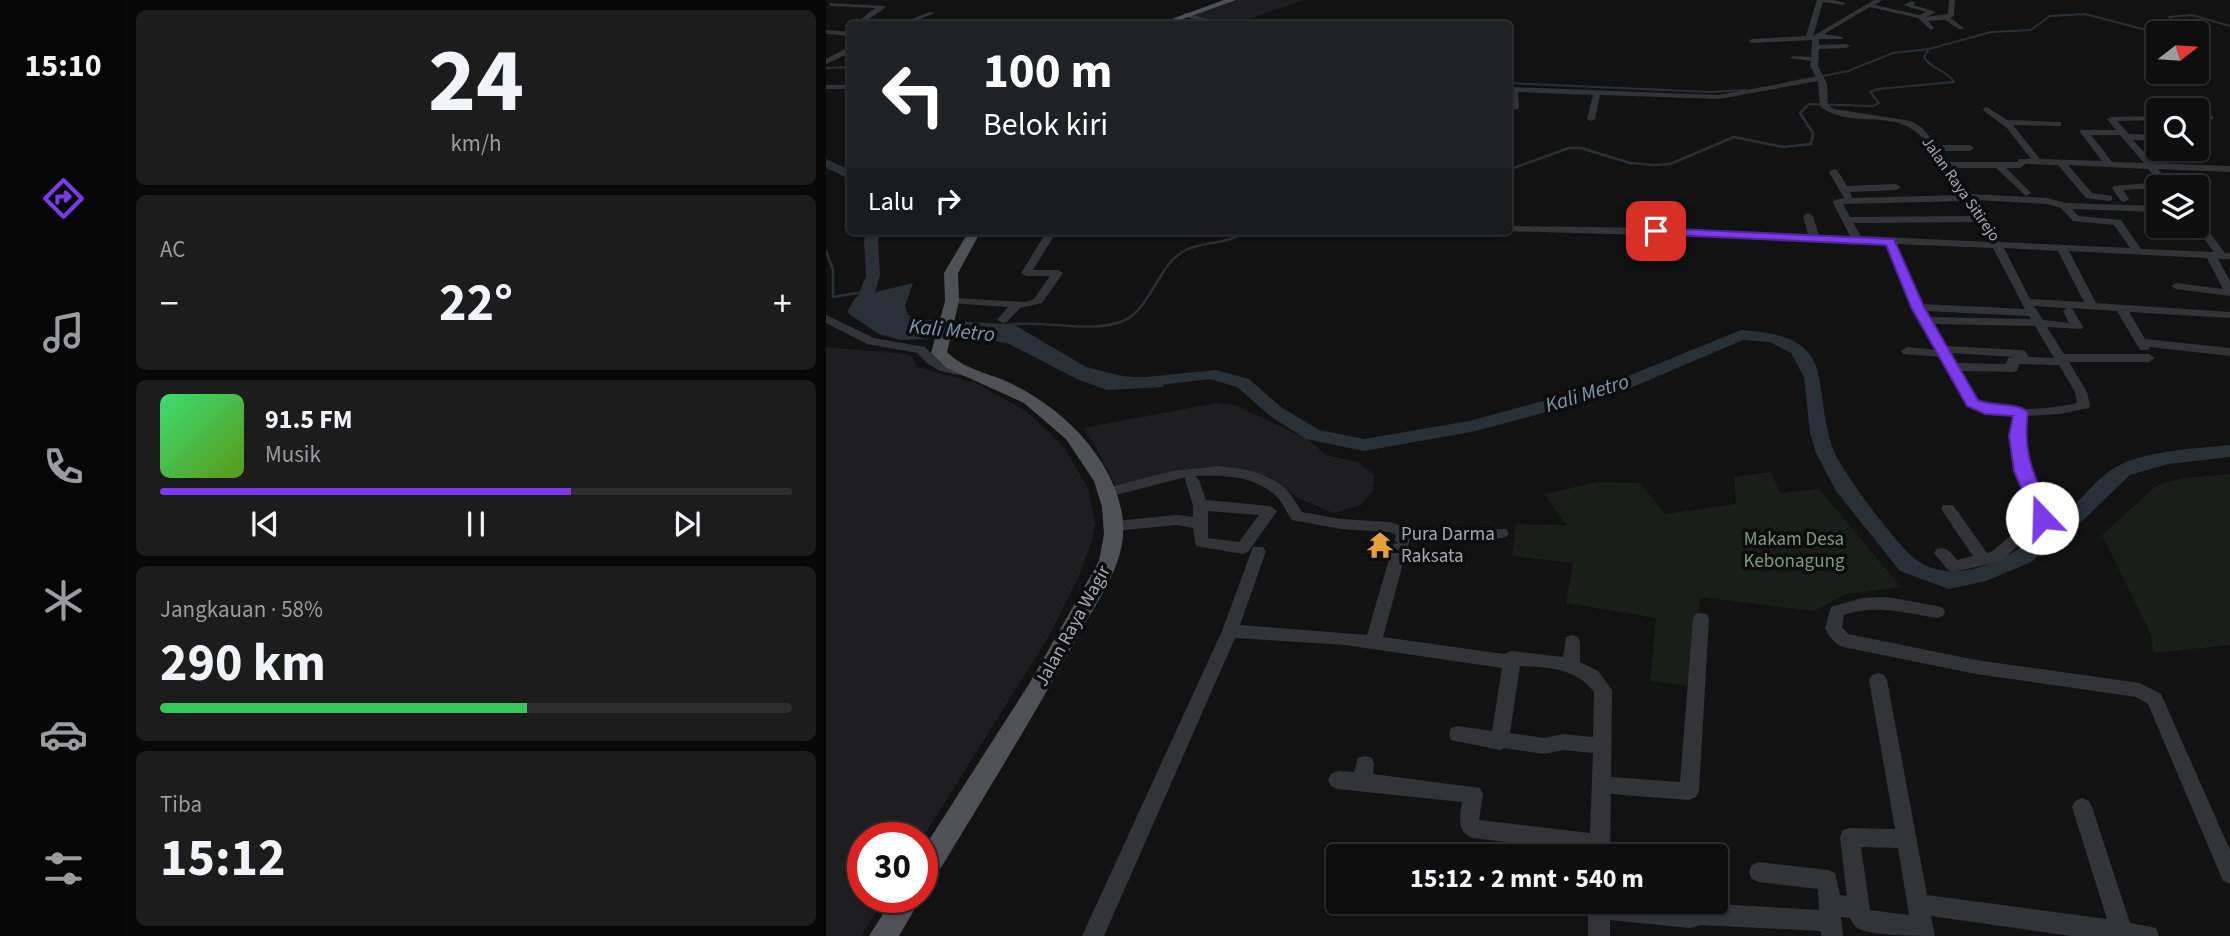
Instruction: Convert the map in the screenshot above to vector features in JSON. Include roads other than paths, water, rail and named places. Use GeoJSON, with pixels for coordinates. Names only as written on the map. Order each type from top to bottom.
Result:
{"type":"FeatureCollection","features":[{"type":"Feature","properties":{"kind":"main road"},"geometry":{"type":"LineString","coordinates":[[1170,21],[1232,0]]}},
{"type":"Feature","properties":{"kind":"main road","name":"Jalan Raya Wagir"},"geometry":{"type":"LineString","coordinates":[[938,849],[1065,640],[1109,561],[1115,526],[1108,492],[1086,451],[1068,432],[1018,394],[944,359],[940,346],[951,308],[951,273],[973,235]]}},
{"type":"Feature","properties":{"kind":"main road"},"geometry":{"type":"LineString","coordinates":[[883,936],[898,913]]}},
{"type":"Feature","properties":{"kind":"street"},"geometry":{"type":"LineString","coordinates":[[828,5],[843,0]]}},
{"type":"Feature","properties":{"kind":"street"},"geometry":{"type":"LineString","coordinates":[[1512,89],[1561,94],[1597,92],[1729,96],[1819,77],[1814,58],[1821,0],[1843,3]]}},
{"type":"Feature","properties":{"kind":"street"},"geometry":{"type":"LineString","coordinates":[[1815,40],[1879,0]]}},
{"type":"Feature","properties":{"kind":"street"},"geometry":{"type":"LineString","coordinates":[[1912,3],[1906,5],[1927,14],[1951,16],[1952,0]]}},
{"type":"Feature","properties":{"kind":"street"},"geometry":{"type":"LineString","coordinates":[[828,5],[885,6],[861,20]]}},
{"type":"Feature","properties":{"kind":"street"},"geometry":{"type":"LineString","coordinates":[[1868,5],[1946,18],[1961,28]]}},
{"type":"Feature","properties":{"kind":"street"},"geometry":{"type":"LineString","coordinates":[[910,21],[932,13]]}},
{"type":"Feature","properties":{"kind":"street"},"geometry":{"type":"LineString","coordinates":[[1927,14],[1931,29]]}},
{"type":"Feature","properties":{"kind":"street"},"geometry":{"type":"LineString","coordinates":[[1185,15],[1209,21]]}},
{"type":"Feature","properties":{"kind":"street"},"geometry":{"type":"LineString","coordinates":[[826,38],[847,29]]}},
{"type":"Feature","properties":{"kind":"street"},"geometry":{"type":"LineString","coordinates":[[826,32],[847,34]]}},
{"type":"Feature","properties":{"kind":"street"},"geometry":{"type":"LineString","coordinates":[[1752,41],[1841,38]]}},
{"type":"Feature","properties":{"kind":"street"},"geometry":{"type":"LineString","coordinates":[[1815,40],[1846,46]]}},
{"type":"Feature","properties":{"kind":"street"},"geometry":{"type":"LineString","coordinates":[[829,51],[847,51]]}},
{"type":"Feature","properties":{"kind":"street"},"geometry":{"type":"LineString","coordinates":[[826,62],[847,52]]}},
{"type":"Feature","properties":{"kind":"street"},"geometry":{"type":"LineString","coordinates":[[1793,58],[1814,58]]}},
{"type":"Feature","properties":{"kind":"street","name":"Jalan Raya Sitirejo"},"geometry":{"type":"LineString","coordinates":[[1819,77],[1824,85],[1823,102],[1833,111],[1912,124],[1947,165],[1997,245],[2221,256]]}},
{"type":"Feature","properties":{"kind":"street"},"geometry":{"type":"LineString","coordinates":[[826,87],[847,87]]}},
{"type":"Feature","properties":{"kind":"street"},"geometry":{"type":"LineString","coordinates":[[1591,119],[1597,92]]}},
{"type":"Feature","properties":{"kind":"street"},"geometry":{"type":"LineString","coordinates":[[1512,94],[1515,108]]}},
{"type":"Feature","properties":{"kind":"street"},"geometry":{"type":"LineString","coordinates":[[1987,109],[2006,122],[2037,161]]}},
{"type":"Feature","properties":{"kind":"street"},"geometry":{"type":"LineString","coordinates":[[2146,118],[2110,119],[2160,175]]}},
{"type":"Feature","properties":{"kind":"street"},"geometry":{"type":"LineString","coordinates":[[2006,122],[2058,124]]}},
{"type":"Feature","properties":{"kind":"street"},"geometry":{"type":"LineString","coordinates":[[2109,164],[2084,132],[2146,137]]}},
{"type":"Feature","properties":{"kind":"street"},"geometry":{"type":"LineString","coordinates":[[1934,148],[1970,148]]}},
{"type":"Feature","properties":{"kind":"street"},"geometry":{"type":"LineString","coordinates":[[1947,165],[1999,166],[2037,161],[2230,169]]}},
{"type":"Feature","properties":{"kind":"street"},"geometry":{"type":"LineString","coordinates":[[2061,163],[2089,196],[2124,199]]}},
{"type":"Feature","properties":{"kind":"street"},"geometry":{"type":"LineString","coordinates":[[2127,165],[2136,176]]}},
{"type":"Feature","properties":{"kind":"street"},"geometry":{"type":"LineString","coordinates":[[1999,166],[2026,192]]}},
{"type":"Feature","properties":{"kind":"street"},"geometry":{"type":"LineString","coordinates":[[2168,167],[2175,175]]}},
{"type":"Feature","properties":{"kind":"street"},"geometry":{"type":"LineString","coordinates":[[1835,172],[1850,201]]}},
{"type":"Feature","properties":{"kind":"street"},"geometry":{"type":"LineString","coordinates":[[2131,208],[2117,188],[2146,185]]}},
{"type":"Feature","properties":{"kind":"street"},"geometry":{"type":"LineString","coordinates":[[1845,189],[1896,187]]}},
{"type":"Feature","properties":{"kind":"street"},"geometry":{"type":"LineString","coordinates":[[1857,241],[1837,201],[1967,198],[2050,201],[2065,206],[2146,209]]}},
{"type":"Feature","properties":{"kind":"street"},"geometry":{"type":"LineString","coordinates":[[2065,206],[2076,219],[2117,222],[2137,250]]}},
{"type":"Feature","properties":{"kind":"street"},"geometry":{"type":"LineString","coordinates":[[1808,216],[1815,240]]}},
{"type":"Feature","properties":{"kind":"street"},"geometry":{"type":"LineString","coordinates":[[1847,220],[1980,219]]}},
{"type":"Feature","properties":{"kind":"street"},"geometry":{"type":"LineString","coordinates":[[1512,229],[1656,231],[1839,241],[1857,241],[1997,245],[2085,402],[2078,407],[2021,412],[1985,409],[1975,405],[1918,307],[1890,242]]}},
{"type":"Feature","properties":{"kind":"street"},"geometry":{"type":"LineString","coordinates":[[951,308],[1038,301],[1058,274],[1053,271],[1026,273],[1050,235]]}},
{"type":"Feature","properties":{"kind":"street"},"geometry":{"type":"LineString","coordinates":[[2176,286],[2230,290],[2221,256],[2208,238]]}},
{"type":"Feature","properties":{"kind":"street"},"geometry":{"type":"LineString","coordinates":[[2061,247],[2091,305]]}},
{"type":"Feature","properties":{"kind":"street"},"geometry":{"type":"LineString","coordinates":[[1003,320],[1017,304]]}},
{"type":"Feature","properties":{"kind":"street"},"geometry":{"type":"LineString","coordinates":[[1925,320],[2034,315],[2091,305],[2230,315]]}},
{"type":"Feature","properties":{"kind":"street"},"geometry":{"type":"LineString","coordinates":[[1918,307],[2034,315],[2083,327],[2069,311]]}},
{"type":"Feature","properties":{"kind":"street"},"geometry":{"type":"LineString","coordinates":[[1954,367],[2010,369],[2013,368],[2012,361],[2149,358],[2122,308]]}},
{"type":"Feature","properties":{"kind":"street"},"geometry":{"type":"LineString","coordinates":[[826,318],[871,341],[921,350],[930,363],[947,371],[975,374]]}},
{"type":"Feature","properties":{"kind":"street"},"geometry":{"type":"LineString","coordinates":[[2141,342],[2228,355]]}},
{"type":"Feature","properties":{"kind":"street"},"geometry":{"type":"LineString","coordinates":[[1907,351],[2021,354],[2025,360]]}},
{"type":"Feature","properties":{"kind":"street"},"geometry":{"type":"LineString","coordinates":[[1942,553],[1954,566],[2003,552],[2042,518],[2042,512],[2022,471],[2017,436],[2021,412]]}},
{"type":"Feature","properties":{"kind":"street"},"geometry":{"type":"LineString","coordinates":[[1108,492],[1188,472],[1234,472],[1250,475],[1280,491],[1297,516],[1341,524],[1390,527],[1430,535],[1502,533]]}},
{"type":"Feature","properties":{"kind":"street"},"geometry":{"type":"LineString","coordinates":[[1115,526],[1177,520],[1200,514],[1192,480]]}},
{"type":"Feature","properties":{"kind":"street"},"geometry":{"type":"LineString","coordinates":[[2030,489],[2051,505]]}},
{"type":"Feature","properties":{"kind":"street"},"geometry":{"type":"LineString","coordinates":[[1948,509],[1983,559]]}},
{"type":"Feature","properties":{"kind":"street"},"geometry":{"type":"LineString","coordinates":[[1373,643],[1405,532]]}},
{"type":"Feature","properties":{"kind":"street"},"geometry":{"type":"LineString","coordinates":[[1093,936],[1230,631],[1258,551]]}},
{"type":"Feature","properties":{"kind":"street"},"geometry":{"type":"LineString","coordinates":[[1937,612],[1881,602],[1868,603],[1837,611],[1833,628],[1843,640],[2060,681],[2112,684],[2147,694],[2155,699],[2161,712],[2230,874]]}},
{"type":"Feature","properties":{"kind":"street"},"geometry":{"type":"LineString","coordinates":[[1600,785],[1689,791],[1701,620]]}},
{"type":"Feature","properties":{"kind":"street"},"geometry":{"type":"LineString","coordinates":[[1230,631],[1345,638],[1504,661],[1512,659],[1571,665],[1591,675],[1602,690],[1600,844]]}},
{"type":"Feature","properties":{"kind":"street"},"geometry":{"type":"LineString","coordinates":[[1571,665],[1572,642]]}},
{"type":"Feature","properties":{"kind":"street"},"geometry":{"type":"LineString","coordinates":[[1500,742],[1512,659]]}},
{"type":"Feature","properties":{"kind":"street"},"geometry":{"type":"LineString","coordinates":[[1878,680],[1919,904],[1923,932],[1864,920],[1859,910],[1850,837],[1907,839]]}},
{"type":"Feature","properties":{"kind":"street"},"geometry":{"type":"LineString","coordinates":[[1458,734],[1500,742],[1544,746],[1563,742],[1601,746]]}},
{"type":"Feature","properties":{"kind":"street"},"geometry":{"type":"LineString","coordinates":[[1338,780],[1363,773],[1470,792],[1475,797],[1469,824],[1473,830],[1562,844]]}},
{"type":"Feature","properties":{"kind":"street"},"geometry":{"type":"LineString","coordinates":[[2082,807],[2102,932]]}},
{"type":"Feature","properties":{"kind":"street"},"geometry":{"type":"LineString","coordinates":[[1759,872],[1826,878],[1830,883],[1831,920]]}},
{"type":"Feature","properties":{"kind":"street"},"geometry":{"type":"LineString","coordinates":[[1919,904],[2102,932],[2148,936]]}},
{"type":"Feature","properties":{"kind":"street"},"geometry":{"type":"LineString","coordinates":[[1728,910],[1831,920],[1859,910]]}},
{"type":"Feature","properties":{"kind":"street"},"geometry":{"type":"LineString","coordinates":[[1598,936],[1599,914]]}},
{"type":"Feature","properties":{"kind":"street"},"geometry":{"type":"LineString","coordinates":[[1667,914],[1690,917],[1693,914]]}},
{"type":"Feature","properties":{"kind":"water"},"geometry":{"type":"Polygon","coordinates":[[[913,283],[905,306],[908,315],[928,320],[1013,324],[1086,367],[1122,376],[1158,379],[1164,387],[1107,390],[1077,379],[1009,344],[974,336],[900,340],[879,334],[849,314],[848,310],[856,297],[913,283]]]}},
{"type":"Feature","properties":{"kind":"waterway"},"geometry":{"type":"LineString","coordinates":[[1929,49],[1991,32],[2031,30],[2050,16],[2085,14],[2146,30]]}},
{"type":"Feature","properties":{"kind":"waterway"},"geometry":{"type":"LineString","coordinates":[[2173,21],[2169,17],[2192,15],[2230,26]]}},
{"type":"Feature","properties":{"kind":"waterway"},"geometry":{"type":"LineString","coordinates":[[1512,169],[1569,148],[1581,148],[1630,163],[1654,165],[1670,164],[1734,137],[1783,147],[1811,144],[1813,133],[1800,113],[1809,104],[1873,106],[1879,103],[1870,92],[1878,89],[1954,82],[1927,61],[1924,57],[1929,49]]}},
{"type":"Feature","properties":{"kind":"waterway"},"geometry":{"type":"LineString","coordinates":[[1787,83],[1848,71],[1893,53],[1929,49]]}},
{"type":"Feature","properties":{"kind":"waterway"},"geometry":{"type":"LineString","coordinates":[[826,68],[847,67]]}},
{"type":"Feature","properties":{"kind":"waterway"},"geometry":{"type":"LineString","coordinates":[[1512,83],[1710,92],[1745,90]]}},
{"type":"Feature","properties":{"kind":"waterway","name":"Kali Metro"},"geometry":{"type":"LineString","coordinates":[[826,163],[847,174]]}},
{"type":"Feature","properties":{"kind":"waterway","name":"Kali Metro"},"geometry":{"type":"LineString","coordinates":[[873,235],[873,275],[866,296],[882,315]]}},
{"type":"Feature","properties":{"kind":"waterway"},"geometry":{"type":"LineString","coordinates":[[1007,325],[1091,327],[1122,321],[1141,307],[1169,264],[1184,251],[1239,235]]}},
{"type":"Feature","properties":{"kind":"waterway"},"geometry":{"type":"LineString","coordinates":[[826,251],[833,270],[833,297],[857,293],[866,296]]}},
{"type":"Feature","properties":{"kind":"waterway","name":"Kali Metro"},"geometry":{"type":"LineString","coordinates":[[1135,383],[1210,374],[1243,383],[1275,411],[1313,435],[1364,445],[1470,427],[1617,387],[1741,335],[1774,337],[1797,350],[1813,377],[1819,433],[1825,453],[1843,486],[1908,565],[1949,581],[1978,575],[2023,557],[2069,522],[2123,471],[2167,458],[2230,451]]}},
{"type":"Feature","properties":{"kind":"place","name":"Pura Darma Raksata"},"geometry":{"type":"Point","coordinates":[1380,545]}},
{"type":"Feature","properties":{"kind":"park label","name":"Makam Desa Kebonagung"},"geometry":{"type":"Point","coordinates":[1794,550]}}]}
